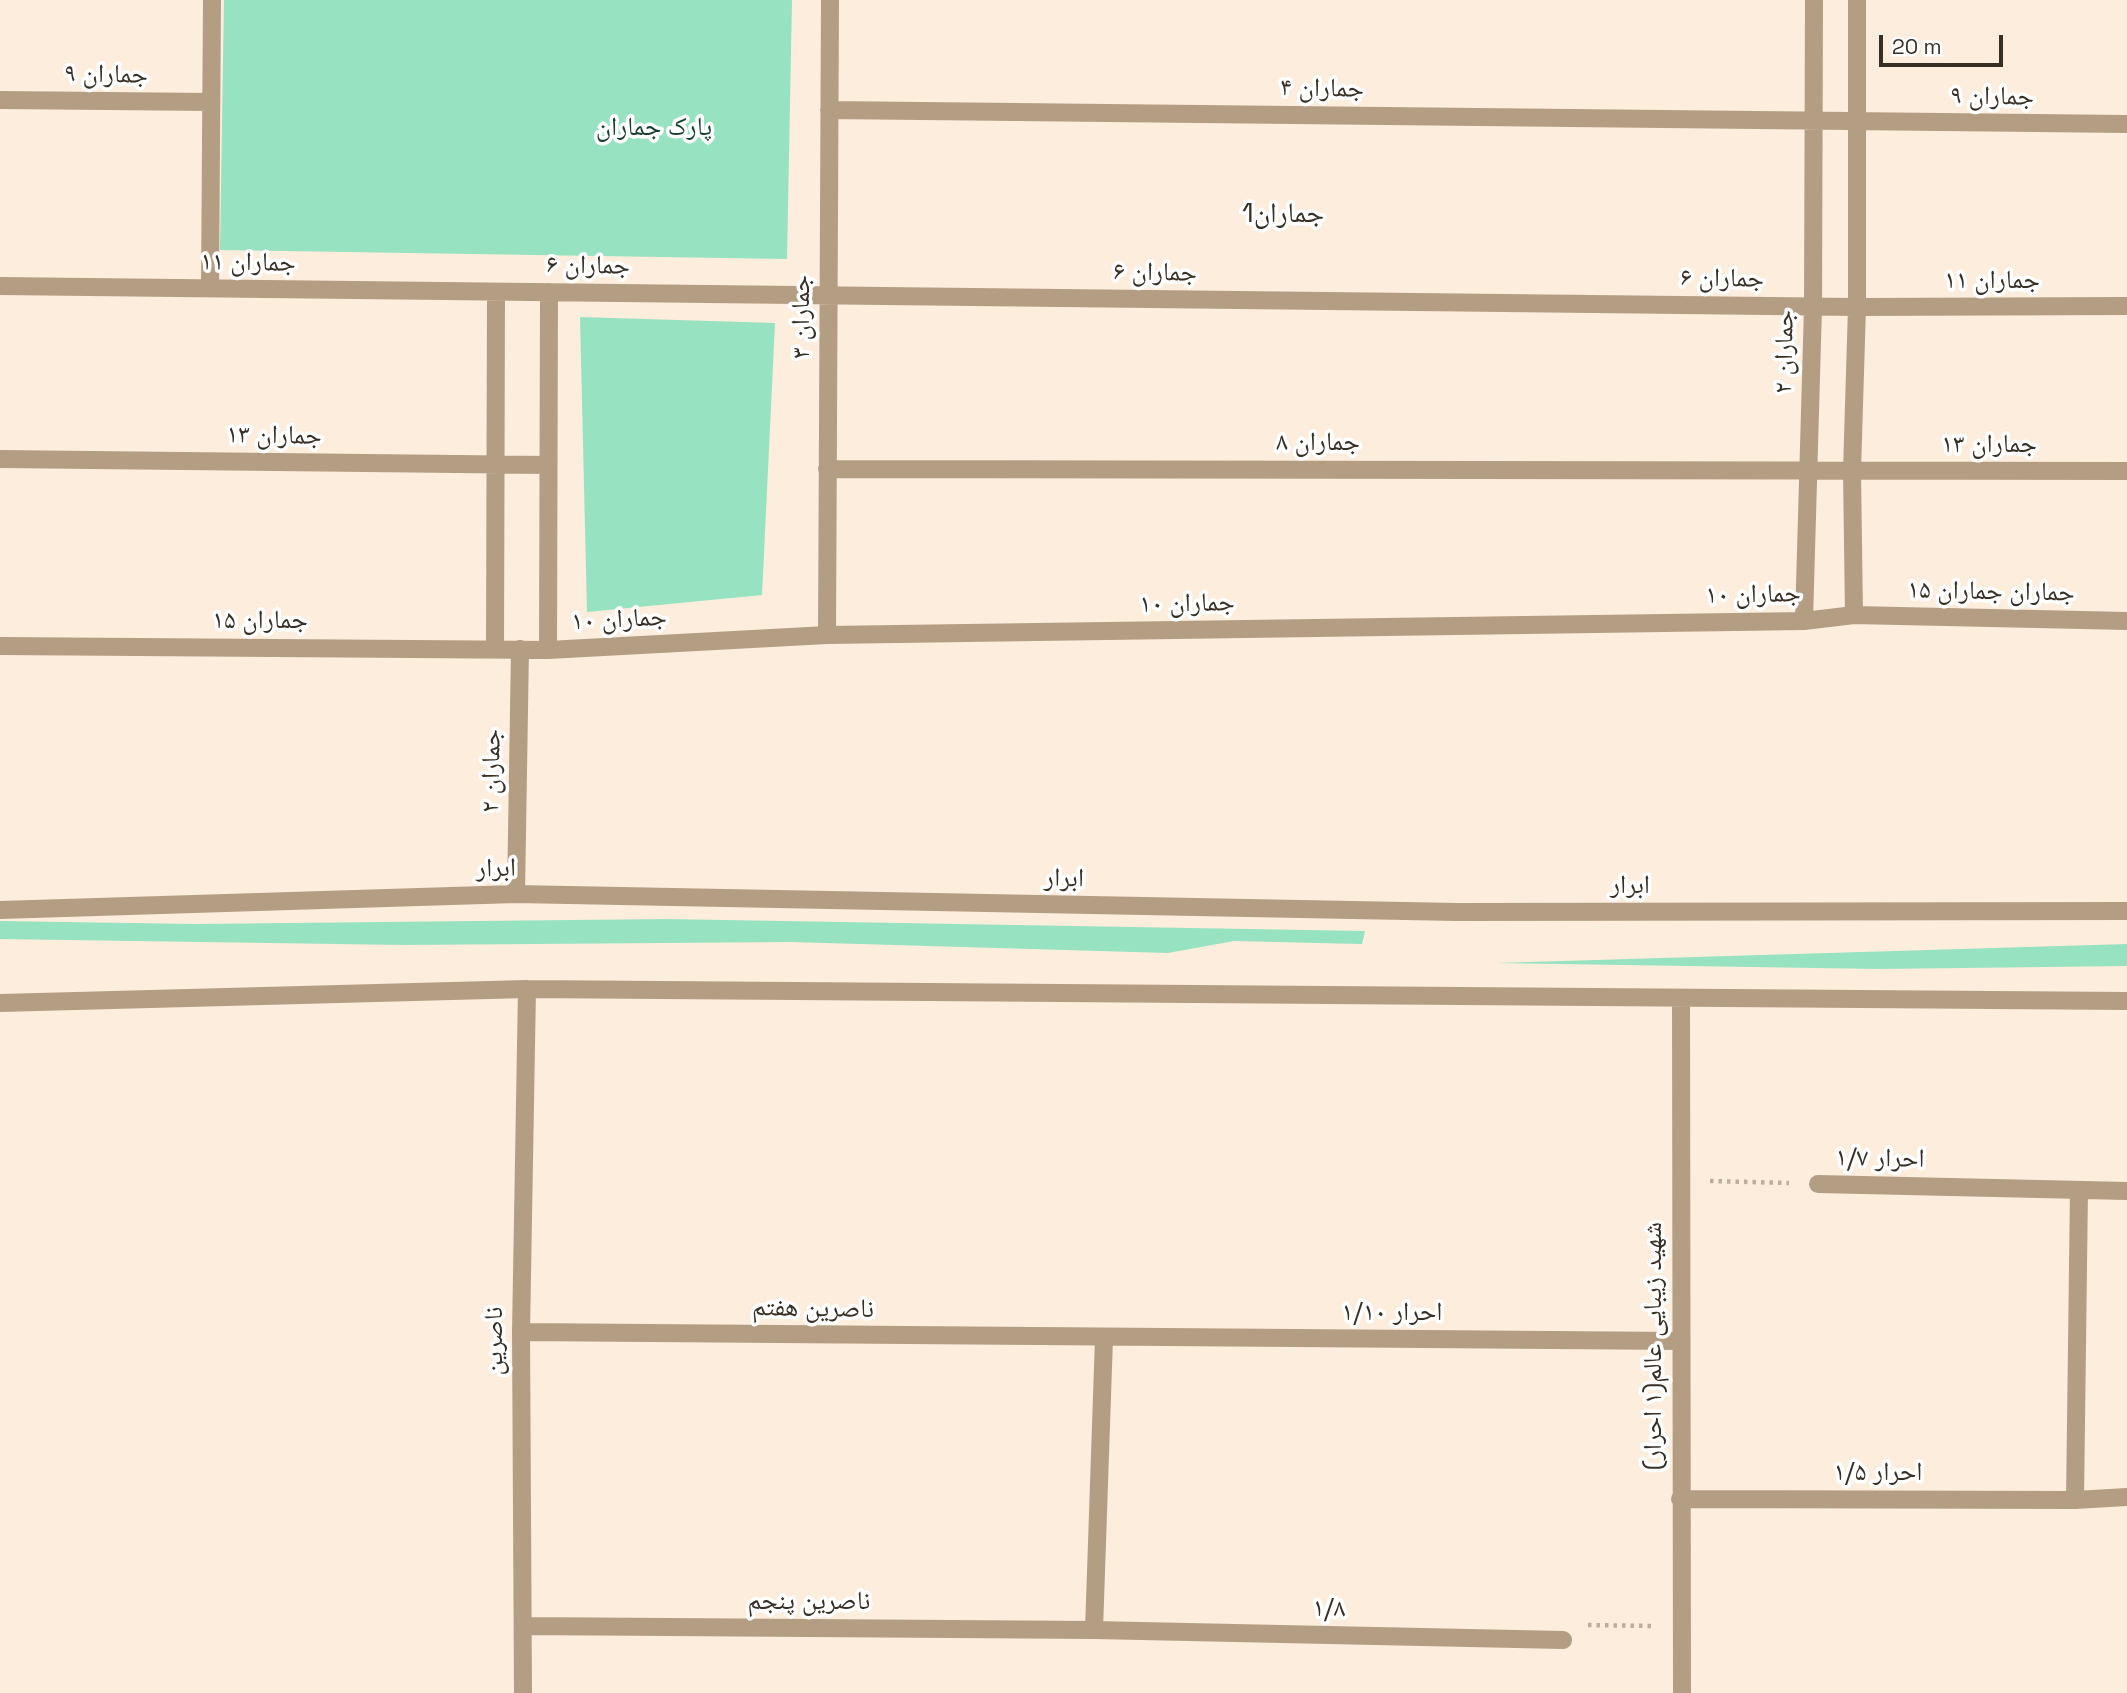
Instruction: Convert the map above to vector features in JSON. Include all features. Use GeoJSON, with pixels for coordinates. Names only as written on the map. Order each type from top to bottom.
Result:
{"type":"FeatureCollection","features":[{"type":"Feature","properties":{"kind":"street"},"geometry":{"type":"LineString","coordinates":[[210,288],[212,0]]}},
{"type":"Feature","properties":{"kind":"street","name":"جماران ۳"},"geometry":{"type":"LineString","coordinates":[[827,635],[830,0]]}},
{"type":"Feature","properties":{"kind":"street","name":"جماران ۲"},"geometry":{"type":"LineString","coordinates":[[1804,621],[1813,307],[1814,0]]}},
{"type":"Feature","properties":{"kind":"street"},"geometry":{"type":"LineString","coordinates":[[1854,615],[1852,471],[1857,307],[1857,0]]}},
{"type":"Feature","properties":{"kind":"street","name":"جماران ۹"},"geometry":{"type":"LineString","coordinates":[[0,100],[211,102]]}},
{"type":"Feature","properties":{"kind":"street","name":"جماران ۴"},"geometry":{"type":"LineString","coordinates":[[829,110],[1857,121]]}},
{"type":"Feature","properties":{"kind":"street","name":"جماران ۹"},"geometry":{"type":"LineString","coordinates":[[1857,121],[2127,124]]}},
{"type":"Feature","properties":{"kind":"street","name":"جماران ۱۱"},"geometry":{"type":"LineString","coordinates":[[0,286],[496,292]]}},
{"type":"Feature","properties":{"kind":"street"},"geometry":{"type":"LineString","coordinates":[[495,649],[496,292]]}},
{"type":"Feature","properties":{"kind":"street","name":"جماران ۶"},"geometry":{"type":"LineString","coordinates":[[496,292],[1857,307]]}},
{"type":"Feature","properties":{"kind":"street"},"geometry":{"type":"LineString","coordinates":[[548,650],[549,292]]}},
{"type":"Feature","properties":{"kind":"street","name":"جماران ۱۱"},"geometry":{"type":"LineString","coordinates":[[1857,307],[2127,306]]}},
{"type":"Feature","properties":{"kind":"street","name":"جماران ۱۳"},"geometry":{"type":"LineString","coordinates":[[0,459],[548,465]]}},
{"type":"Feature","properties":{"kind":"street","name":"جماران ۸"},"geometry":{"type":"LineString","coordinates":[[827,469],[1852,471]]}},
{"type":"Feature","properties":{"kind":"street","name":"جماران ۱۳"},"geometry":{"type":"LineString","coordinates":[[1852,471],[2127,471]]}},
{"type":"Feature","properties":{"kind":"street","name":"جماران ۱۰"},"geometry":{"type":"LineString","coordinates":[[520,649],[548,650],[827,635],[1804,621],[1854,615]]}},
{"type":"Feature","properties":{"kind":"street","name":"جماران جماران ۱۵"},"geometry":{"type":"LineString","coordinates":[[1854,615],[2127,621]]}},
{"type":"Feature","properties":{"kind":"street","name":"جماران ۱۵"},"geometry":{"type":"LineString","coordinates":[[0,646],[520,649]]}},
{"type":"Feature","properties":{"kind":"street","name":"جماران ۲"},"geometry":{"type":"LineString","coordinates":[[516,894],[520,649]]}},
{"type":"Feature","properties":{"kind":"street","name":"ابرار"},"geometry":{"type":"LineString","coordinates":[[0,910],[516,894],[1457,912],[2127,911]]}},
{"type":"Feature","properties":{"kind":"street"},"geometry":{"type":"LineString","coordinates":[[0,1003],[527,989],[2127,1001]]}},
{"type":"Feature","properties":{"kind":"street","name":"ناصرین"},"geometry":{"type":"LineString","coordinates":[[523,1693],[521,1332],[527,989]]}},
{"type":"Feature","properties":{"kind":"street","name":"شهید زیبایی عالم(۱ احرار)"},"geometry":{"type":"LineString","coordinates":[[1681,998],[1682,1693]]}},
{"type":"Feature","properties":{"kind":"street","name":"۱/۷ احرار"},"geometry":{"type":"LineString","coordinates":[[1818,1184],[2127,1191]]}},
{"type":"Feature","properties":{"kind":"street"},"geometry":{"type":"LineString","coordinates":[[2075,1500],[2078,1190]]}},
{"type":"Feature","properties":{"kind":"street","name":"ناصرین هفتم"},"geometry":{"type":"LineString","coordinates":[[521,1332],[1104,1338]]}},
{"type":"Feature","properties":{"kind":"street"},"geometry":{"type":"LineString","coordinates":[[1094,1630],[1104,1338]]}},
{"type":"Feature","properties":{"kind":"street","name":"۱/۱۰ احرار"},"geometry":{"type":"LineString","coordinates":[[1104,1338],[1681,1341]]}},
{"type":"Feature","properties":{"kind":"street","name":"۱/۵ احرار"},"geometry":{"type":"LineString","coordinates":[[1680,1499],[2075,1500],[2127,1497]]}},
{"type":"Feature","properties":{"kind":"street","name":"ناصرین پنجم"},"geometry":{"type":"LineString","coordinates":[[524,1626],[1094,1630]]}},
{"type":"Feature","properties":{"kind":"street","name":"۱/۸"},"geometry":{"type":"LineString","coordinates":[[1094,1630],[1563,1640]]}},
{"type":"Feature","properties":{"kind":"path","name":"۱/۷ احرار"},"geometry":{"type":"LineString","coordinates":[[1681,1181],[1818,1184]]}},
{"type":"Feature","properties":{"kind":"path"},"geometry":{"type":"LineString","coordinates":[[1563,1640],[1564,1625],[1681,1627]]}},
{"type":"Feature","properties":{"kind":"green space","name":"پارک جماران"},"geometry":{"type":"Polygon","coordinates":[[[224,0],[792,0],[787,259],[220,250],[224,0]]]}},
{"type":"Feature","properties":{"kind":"green space"},"geometry":{"type":"Polygon","coordinates":[[[580,317],[775,323],[762,595],[587,612],[580,317]]]}},
{"type":"Feature","properties":{"kind":"green space"},"geometry":{"type":"Polygon","coordinates":[[[666,919],[1365,931],[1362,944],[1234,941],[1168,953],[791,942],[404,945],[0,939],[0,921],[195,924],[666,919]]]}},
{"type":"Feature","properties":{"kind":"green space"},"geometry":{"type":"Polygon","coordinates":[[[2127,944],[2127,966],[1880,969],[1496,963],[2127,944]]]}},
{"type":"Feature","properties":{"kind":"district","name":"جماران1"},"geometry":{"type":"Point","coordinates":[1283,214]}}]}
